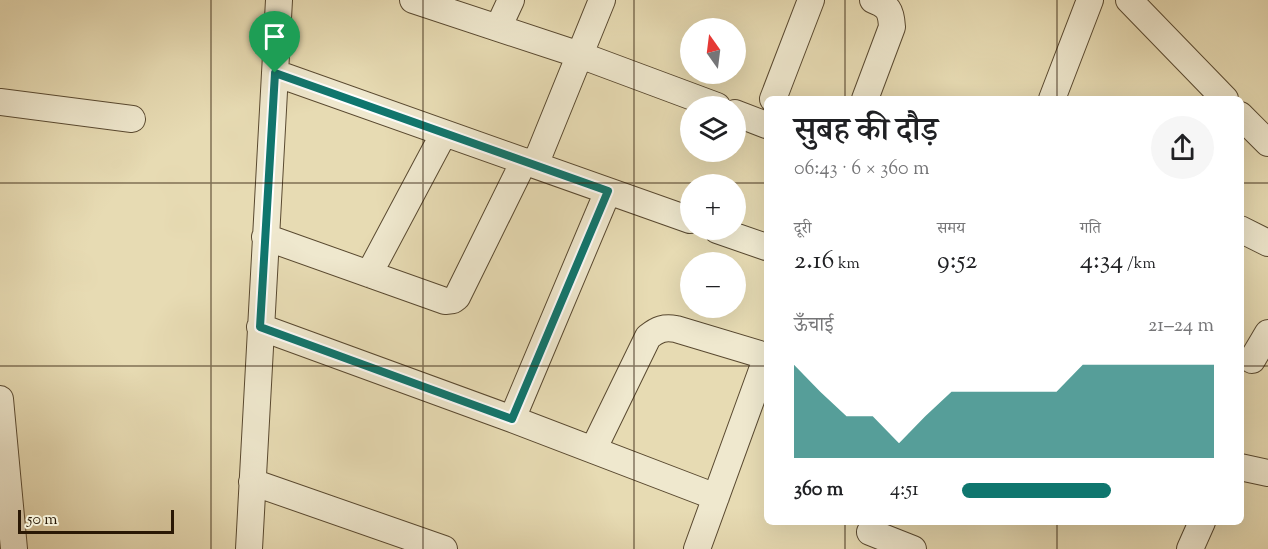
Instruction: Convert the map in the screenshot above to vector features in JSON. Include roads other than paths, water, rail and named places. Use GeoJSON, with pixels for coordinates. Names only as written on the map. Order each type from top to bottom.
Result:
{"type":"FeatureCollection","features":[{"type":"Feature","properties":{"kind":"street"},"geometry":{"type":"LineString","coordinates":[[249,549],[279,0]]}},
{"type":"Feature","properties":{"kind":"street"},"geometry":{"type":"LineString","coordinates":[[414,0],[580,55],[690,96]]}},
{"type":"Feature","properties":{"kind":"street"},"geometry":{"type":"LineString","coordinates":[[498,28],[511,0]]}},
{"type":"Feature","properties":{"kind":"street"},"geometry":{"type":"LineString","coordinates":[[265,237],[446,301],[453,300],[457,297],[530,163],[580,55],[602,0]]}},
{"type":"Feature","properties":{"kind":"street"},"geometry":{"type":"LineString","coordinates":[[774,96],[811,0]]}},
{"type":"Feature","properties":{"kind":"street"},"geometry":{"type":"LineString","coordinates":[[1053,96],[1090,0]]}},
{"type":"Feature","properties":{"kind":"street"},"geometry":{"type":"LineString","coordinates":[[1129,0],[1222,96]]}},
{"type":"Feature","properties":{"kind":"street"},"geometry":{"type":"LineString","coordinates":[[865,96],[892,27],[890,5]]}},
{"type":"Feature","properties":{"kind":"street"},"geometry":{"type":"LineString","coordinates":[[275,73],[680,216]]}},
{"type":"Feature","properties":{"kind":"street"},"geometry":{"type":"LineString","coordinates":[[0,102],[132,119]]}},
{"type":"Feature","properties":{"kind":"street"},"geometry":{"type":"LineString","coordinates":[[746,116],[764,122]]}},
{"type":"Feature","properties":{"kind":"street"},"geometry":{"type":"LineString","coordinates":[[1244,119],[1268,143]]}},
{"type":"Feature","properties":{"kind":"street"},"geometry":{"type":"LineString","coordinates":[[369,274],[444,133]]}},
{"type":"Feature","properties":{"kind":"street"},"geometry":{"type":"LineString","coordinates":[[512,419],[608,191]]}},
{"type":"Feature","properties":{"kind":"street"},"geometry":{"type":"LineString","coordinates":[[1244,231],[1268,243]]}},
{"type":"Feature","properties":{"kind":"street"},"geometry":{"type":"LineString","coordinates":[[746,240],[764,246]]}},
{"type":"Feature","properties":{"kind":"street"},"geometry":{"type":"LineString","coordinates":[[260,327],[512,419],[716,497]]}},
{"type":"Feature","properties":{"kind":"street"},"geometry":{"type":"LineString","coordinates":[[593,450],[648,337],[657,330],[667,327],[676,329],[764,357]]}},
{"type":"Feature","properties":{"kind":"street"},"geometry":{"type":"LineString","coordinates":[[1253,360],[1268,333]]}},
{"type":"Feature","properties":{"kind":"street"},"geometry":{"type":"LineString","coordinates":[[697,549],[764,364]]}},
{"type":"Feature","properties":{"kind":"street"},"geometry":{"type":"LineString","coordinates":[[0,399],[14,549]]}},
{"type":"Feature","properties":{"kind":"street"},"geometry":{"type":"LineString","coordinates":[[1244,468],[1268,473]]}},
{"type":"Feature","properties":{"kind":"street"},"geometry":{"type":"LineString","coordinates":[[252,482],[444,549]]}},
{"type":"Feature","properties":{"kind":"street"},"geometry":{"type":"LineString","coordinates":[[1190,549],[1201,525]]}},
{"type":"Feature","properties":{"kind":"street"},"geometry":{"type":"LineString","coordinates":[[869,534],[913,549]]}}]}
